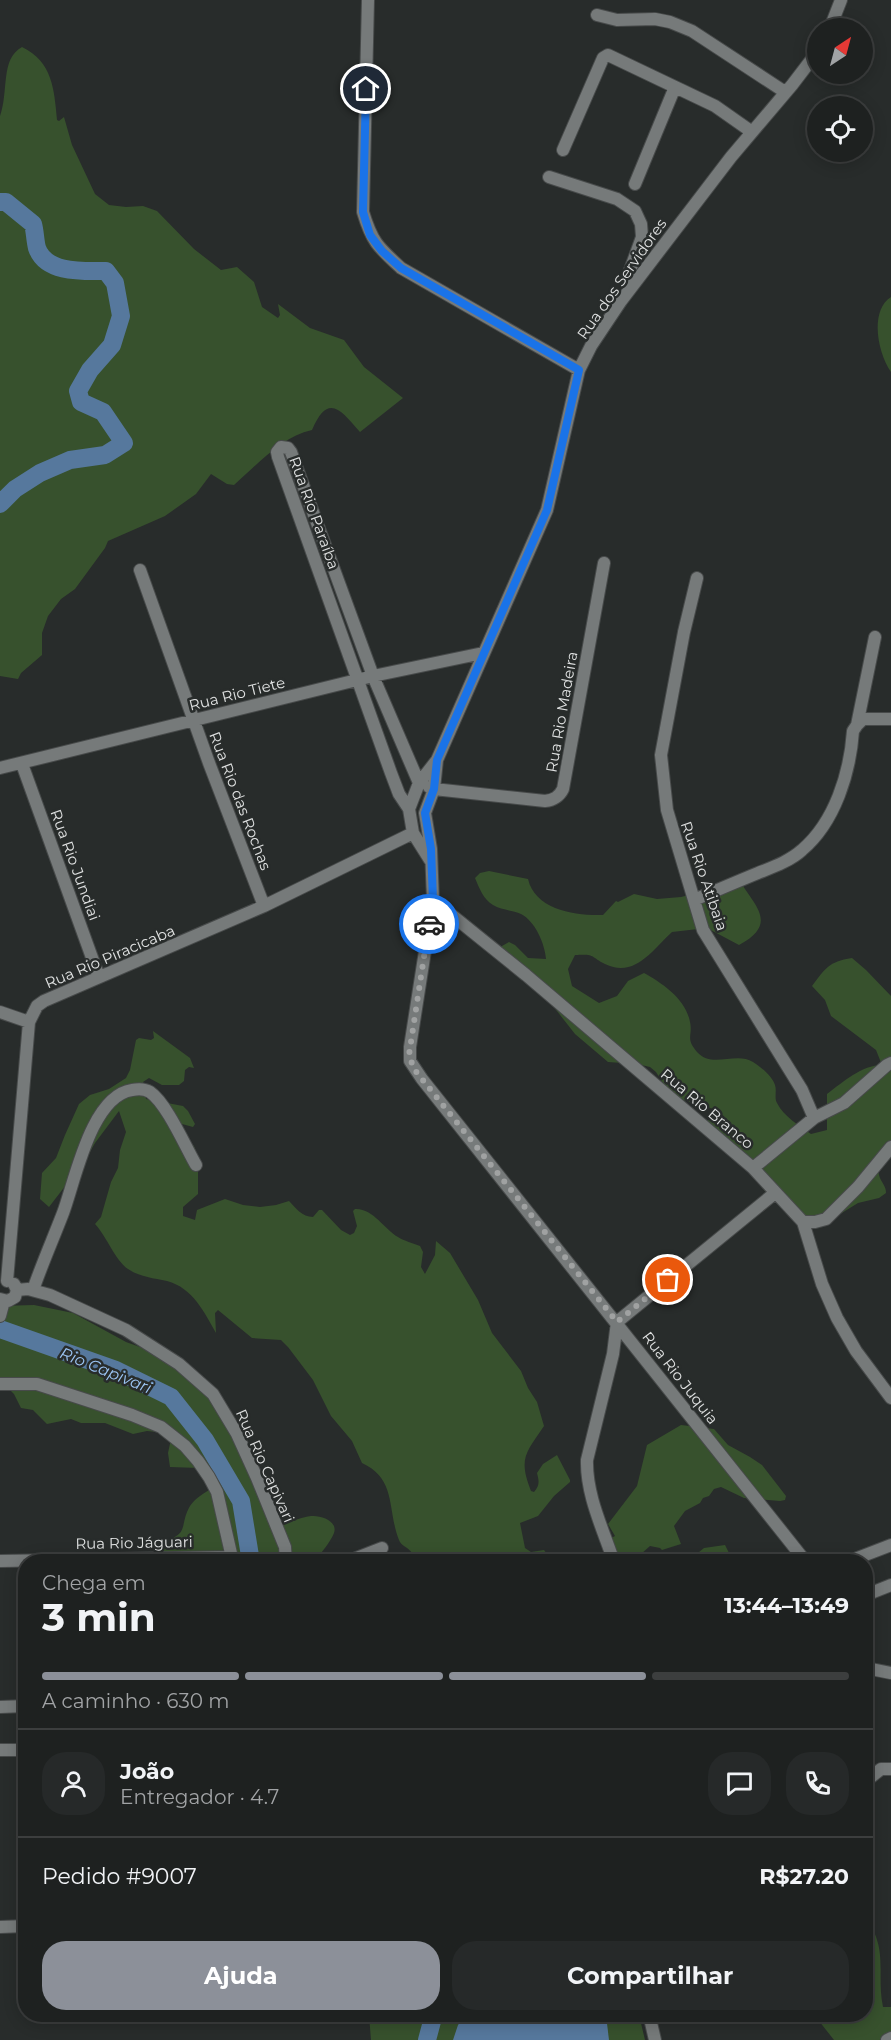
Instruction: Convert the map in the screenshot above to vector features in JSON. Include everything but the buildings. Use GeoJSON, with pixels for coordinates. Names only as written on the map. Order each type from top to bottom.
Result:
{"type":"FeatureCollection","features":[{"type":"Feature","properties":{"kind":"street"},"geometry":{"type":"LineString","coordinates":[[368,0],[363,212],[370,235],[382,251],[401,268],[579,370]]}},
{"type":"Feature","properties":{"kind":"street"},"geometry":{"type":"LineString","coordinates":[[834,18],[841,0]]}},
{"type":"Feature","properties":{"kind":"street"},"geometry":{"type":"LineString","coordinates":[[597,15],[617,20],[656,19],[692,31],[785,92]]}},
{"type":"Feature","properties":{"kind":"street"},"geometry":{"type":"LineString","coordinates":[[563,150],[603,58],[608,56],[715,106],[752,132]]}},
{"type":"Feature","properties":{"kind":"street","name":"Rua dos Servidores"},"geometry":{"type":"LineString","coordinates":[[409,809],[419,783],[437,760],[547,510],[579,370],[602,329],[635,282],[730,157],[807,65]]}},
{"type":"Feature","properties":{"kind":"street"},"geometry":{"type":"LineString","coordinates":[[635,184],[675,87]]}},
{"type":"Feature","properties":{"kind":"street"},"geometry":{"type":"LineString","coordinates":[[549,177],[617,199],[635,211],[641,224],[642,237],[629,273],[635,282]]}},
{"type":"Feature","properties":{"kind":"street","name":"Rua Rio Paraíba"},"geometry":{"type":"LineString","coordinates":[[413,833],[409,809],[399,794],[391,773],[278,457],[277,452],[281,447],[288,448],[291,452],[373,676],[419,783]]}},
{"type":"Feature","properties":{"kind":"street","name":"Rua Rio Madeira"},"geometry":{"type":"LineString","coordinates":[[419,783],[434,789],[545,801],[561,794],[604,563]]}},
{"type":"Feature","properties":{"kind":"street","name":"Rua Rio das Rochas"},"geometry":{"type":"LineString","coordinates":[[140,570],[193,720],[264,906]]}},
{"type":"Feature","properties":{"kind":"street","name":"Rua Rio Atibaia"},"geometry":{"type":"LineString","coordinates":[[697,578],[684,632],[661,755],[662,781],[667,810],[704,930],[802,1090],[814,1118]]}},
{"type":"Feature","properties":{"kind":"street"},"geometry":{"type":"LineString","coordinates":[[694,900],[780,864],[801,852],[826,820],[838,798],[848,771],[854,731],[875,637]]}},
{"type":"Feature","properties":{"kind":"street","name":"Rua Rio Tiete"},"geometry":{"type":"LineString","coordinates":[[0,768],[373,676],[483,653]]}},
{"type":"Feature","properties":{"kind":"street"},"geometry":{"type":"LineString","coordinates":[[857,725],[863,719],[891,719]]}},
{"type":"Feature","properties":{"kind":"street","name":"Rua dos Servidores"},"geometry":{"type":"LineString","coordinates":[[425,813],[434,789],[437,760]]}},
{"type":"Feature","properties":{"kind":"street","name":"Rua Rio Jundiai"},"geometry":{"type":"LineString","coordinates":[[22,764],[99,977]]}},
{"type":"Feature","properties":{"kind":"street"},"geometry":{"type":"LineString","coordinates":[[409,809],[425,813]]}},
{"type":"Feature","properties":{"kind":"street","name":"Rua Rio Juquia"},"geometry":{"type":"LineString","coordinates":[[425,813],[429,835],[433,900],[410,1047],[410,1061],[800,1554]]}},
{"type":"Feature","properties":{"kind":"street","name":"Rua Rio Piracicaba"},"geometry":{"type":"LineString","coordinates":[[29,1022],[37,1006],[44,1001],[264,906],[413,833]]}},
{"type":"Feature","properties":{"kind":"street","name":"Rua Rio Juquia"},"geometry":{"type":"LineString","coordinates":[[413,833],[431,861]]}},
{"type":"Feature","properties":{"kind":"street","name":"Rua Rio Branco"},"geometry":{"type":"LineString","coordinates":[[433,900],[526,975],[753,1168],[803,1222],[822,1284],[837,1318],[856,1351],[891,1398]]}},
{"type":"Feature","properties":{"kind":"street"},"geometry":{"type":"LineString","coordinates":[[0,1012],[29,1022],[3,1282],[14,1283],[17,1294],[12,1300],[2,1300],[0,1317]]}},
{"type":"Feature","properties":{"kind":"street"},"geometry":{"type":"LineString","coordinates":[[753,1168],[814,1118],[844,1103],[891,1063]]}},
{"type":"Feature","properties":{"kind":"street"},"geometry":{"type":"LineString","coordinates":[[33,1290],[63,1212],[80,1158],[99,1116],[114,1098],[126,1091],[136,1089],[148,1091],[164,1106],[196,1165]]}},
{"type":"Feature","properties":{"kind":"street"},"geometry":{"type":"LineString","coordinates":[[803,1222],[826,1219],[858,1187],[891,1147]]}},
{"type":"Feature","properties":{"kind":"street"},"geometry":{"type":"LineString","coordinates":[[611,1554],[586,1475],[587,1460],[613,1354],[617,1322],[775,1193]]}},
{"type":"Feature","properties":{"kind":"street","name":"Rua Rio Capivari"},"geometry":{"type":"LineString","coordinates":[[17,1290],[33,1290],[50,1295],[126,1330],[179,1364],[213,1394],[237,1434],[257,1478],[285,1547],[285,1554]]}},
{"type":"Feature","properties":{"kind":"street"},"geometry":{"type":"LineString","coordinates":[[0,1384],[36,1384],[132,1415],[161,1427],[185,1446],[209,1477],[217,1492],[232,1554]]}},
{"type":"Feature","properties":{"kind":"street"},"geometry":{"type":"LineString","coordinates":[[868,1554],[891,1545]]}},
{"type":"Feature","properties":{"kind":"street"},"geometry":{"type":"LineString","coordinates":[[367,1554],[382,1548]]}},
{"type":"Feature","properties":{"kind":"street","name":"Rua Rio Jáguari"},"geometry":{"type":"LineString","coordinates":[[0,1561],[18,1561]]}},
{"type":"Feature","properties":{"kind":"street"},"geometry":{"type":"LineString","coordinates":[[873,1591],[891,1585]]}},
{"type":"Feature","properties":{"kind":"street"},"geometry":{"type":"LineString","coordinates":[[873,1669],[891,1673]]}},
{"type":"Feature","properties":{"kind":"street"},"geometry":{"type":"LineString","coordinates":[[0,1707],[18,1706]]}},
{"type":"Feature","properties":{"kind":"street"},"geometry":{"type":"LineString","coordinates":[[0,1750],[18,1750]]}},
{"type":"Feature","properties":{"kind":"street"},"geometry":{"type":"LineString","coordinates":[[873,1775],[880,1769],[891,1769]]}},
{"type":"Feature","properties":{"kind":"street"},"geometry":{"type":"LineString","coordinates":[[0,1927],[18,1926]]}},
{"type":"Feature","properties":{"kind":"street"},"geometry":{"type":"LineString","coordinates":[[651,2022],[655,2040]]}},
{"type":"Feature","properties":{"kind":"green space"},"geometry":{"type":"Polygon","coordinates":[[[22,47],[32,53],[46,69],[53,88],[57,120],[64,117],[72,145],[95,194],[109,205],[143,206],[157,211],[194,249],[221,270],[237,267],[254,282],[262,307],[278,318],[280,315],[278,304],[310,328],[344,340],[364,367],[403,398],[360,432],[341,412],[335,408],[329,408],[318,418],[312,430],[280,445],[234,485],[227,484],[211,474],[196,494],[165,516],[108,541],[75,589],[61,599],[48,616],[42,633],[42,655],[21,673],[18,679],[0,676],[0,116],[8,68],[15,52],[22,47]]]}},
{"type":"Feature","properties":{"kind":"green space"},"geometry":{"type":"Polygon","coordinates":[[[891,297],[891,372],[879,344],[878,322],[884,304],[891,297]]]}},
{"type":"Feature","properties":{"kind":"green space"},"geometry":{"type":"Polygon","coordinates":[[[489,871],[528,879],[539,898],[548,904],[569,912],[592,915],[603,915],[616,901],[634,894],[657,899],[681,897],[709,890],[738,878],[756,906],[761,922],[751,937],[739,945],[707,928],[672,932],[643,960],[625,968],[605,964],[590,955],[575,955],[568,969],[572,986],[599,1003],[617,996],[628,981],[644,973],[651,977],[672,993],[684,1006],[691,1027],[690,1040],[697,1052],[710,1059],[739,1058],[756,1064],[774,1082],[776,1101],[780,1108],[811,1134],[827,1130],[827,1094],[860,1071],[882,1065],[876,1050],[831,1016],[825,1000],[812,986],[828,967],[852,958],[891,996],[891,1141],[886,1142],[878,1161],[879,1175],[886,1193],[879,1198],[858,1203],[824,1224],[790,1213],[764,1190],[754,1162],[742,1150],[712,1130],[689,1122],[702,1123],[718,1116],[717,1110],[680,1099],[669,1093],[656,1072],[650,1067],[608,1062],[575,1034],[553,1006],[502,953],[502,946],[509,942],[528,958],[546,959],[544,947],[535,927],[526,917],[499,908],[484,897],[475,878],[480,873],[489,871]]]}},
{"type":"Feature","properties":{"kind":"green space"},"geometry":{"type":"Polygon","coordinates":[[[153,1031],[190,1058],[194,1068],[189,1067],[185,1070],[184,1081],[179,1085],[162,1085],[149,1078],[143,1082],[146,1099],[183,1106],[195,1124],[193,1127],[178,1125],[186,1140],[194,1146],[198,1158],[198,1194],[183,1207],[183,1216],[195,1220],[197,1210],[225,1199],[243,1205],[260,1207],[289,1201],[309,1217],[313,1217],[319,1210],[322,1210],[341,1230],[350,1235],[354,1233],[357,1226],[353,1211],[355,1209],[373,1215],[398,1237],[420,1246],[423,1252],[421,1267],[425,1274],[435,1255],[436,1241],[450,1253],[478,1300],[492,1333],[521,1371],[537,1402],[544,1426],[526,1456],[525,1471],[531,1491],[534,1492],[537,1487],[539,1481],[537,1473],[543,1464],[557,1455],[570,1480],[538,1516],[520,1523],[525,1548],[531,1552],[544,1550],[547,1554],[413,1554],[399,1540],[386,1486],[373,1470],[362,1463],[352,1441],[331,1416],[313,1380],[281,1340],[252,1338],[218,1310],[215,1313],[216,1333],[197,1302],[184,1289],[167,1281],[137,1274],[123,1265],[95,1224],[101,1217],[111,1182],[118,1168],[120,1150],[126,1132],[119,1111],[49,1207],[40,1199],[42,1173],[56,1158],[79,1104],[90,1095],[109,1089],[126,1078],[130,1070],[136,1040],[154,1038],[153,1031]]]}},
{"type":"Feature","properties":{"kind":"green space"},"geometry":{"type":"Polygon","coordinates":[[[34,1305],[73,1313],[126,1342],[154,1352],[204,1386],[279,1520],[287,1521],[315,1516],[324,1518],[334,1525],[334,1533],[321,1554],[164,1554],[161,1548],[163,1541],[181,1532],[190,1506],[213,1487],[199,1468],[170,1467],[168,1453],[171,1439],[166,1433],[147,1431],[133,1434],[105,1423],[81,1423],[71,1419],[47,1424],[33,1410],[21,1408],[14,1394],[0,1380],[0,1306],[34,1305]]]}},
{"type":"Feature","properties":{"kind":"green space"},"geometry":{"type":"Polygon","coordinates":[[[681,1425],[714,1429],[728,1445],[762,1465],[786,1496],[785,1500],[744,1498],[721,1487],[714,1489],[700,1503],[685,1511],[674,1526],[681,1544],[662,1550],[650,1546],[641,1554],[618,1554],[602,1548],[604,1542],[615,1536],[608,1524],[637,1486],[647,1445],[681,1425]]]}},
{"type":"Feature","properties":{"kind":"green space"},"geometry":{"type":"Polygon","coordinates":[[[725,1545],[730,1554],[697,1554],[704,1548],[725,1545]]]}},
{"type":"Feature","properties":{"kind":"green space"},"geometry":{"type":"Polygon","coordinates":[[[873,1930],[880,1951],[883,2007],[891,2007],[891,2040],[834,2040],[820,2022],[873,2022],[873,1930]]]}},
{"type":"Feature","properties":{"kind":"green space"},"geometry":{"type":"Polygon","coordinates":[[[370,2022],[482,2022],[479,2040],[371,2040],[370,2022]]]}},
{"type":"Feature","properties":{"kind":"green space"},"geometry":{"type":"Polygon","coordinates":[[[603,2022],[641,2022],[645,2040],[608,2040],[603,2022]]]}},
{"type":"Feature","properties":{"kind":"water"},"geometry":{"type":"Polygon","coordinates":[[[460,2022],[607,2022],[609,2040],[453,2040],[460,2022]]]}},
{"type":"Feature","properties":{"kind":"waterway","name":"Rio Capivari"},"geometry":{"type":"LineString","coordinates":[[0,202],[6,202],[33,224],[37,248],[48,263],[67,269],[106,271],[115,283],[121,316],[112,345],[90,370],[78,391],[81,402],[103,412],[124,443],[105,455],[70,460],[40,473],[15,489],[0,504]]}},
{"type":"Feature","properties":{"kind":"waterway","name":"Rio Capivari"},"geometry":{"type":"LineString","coordinates":[[0,1329],[116,1370],[171,1397],[205,1440],[241,1501],[250,1554]]}},
{"type":"Feature","properties":{"kind":"waterway","name":"Rio Capivari"},"geometry":{"type":"LineString","coordinates":[[427,2040],[432,2022]]}},
{"type":"Feature","properties":{"kind":"way so far"},"geometry":{"type":"LineString","coordinates":[[429,924],[409,1055],[414,1069],[617,1322],[668,1280]]}},
{"type":"Feature","properties":{"kind":"route"},"geometry":{"type":"LineString","coordinates":[[366,89],[363,212],[370,235],[382,251],[401,268],[579,370],[547,510],[437,760],[434,789],[425,813],[431,849],[433,900],[429,924]]}}]}
